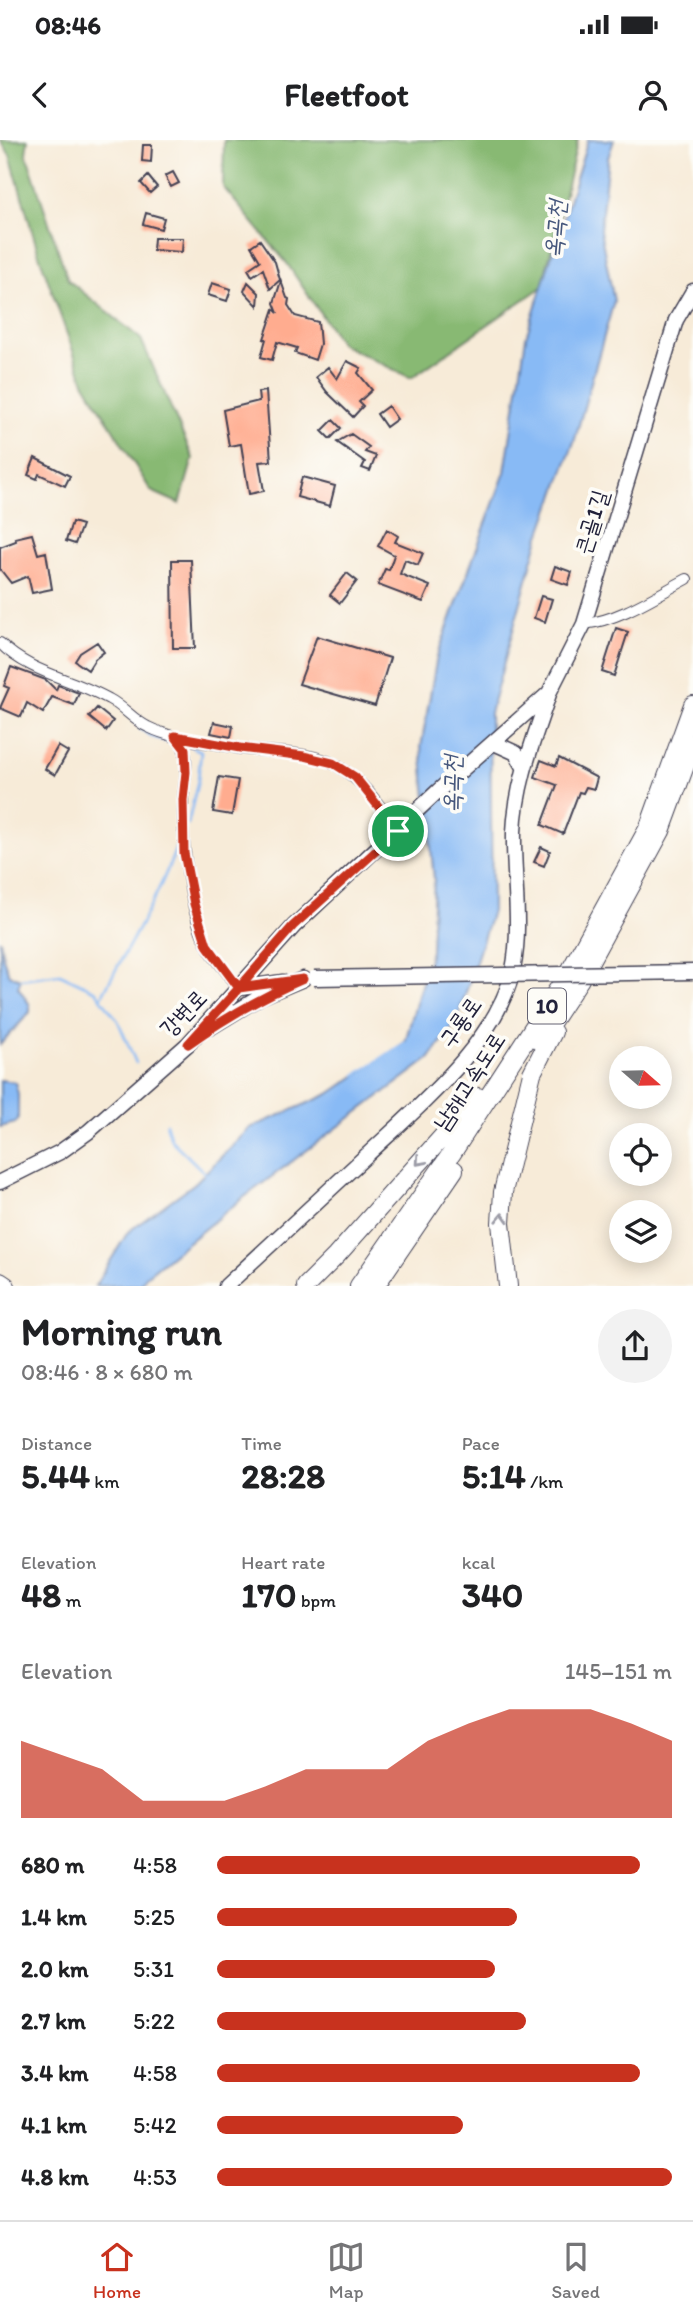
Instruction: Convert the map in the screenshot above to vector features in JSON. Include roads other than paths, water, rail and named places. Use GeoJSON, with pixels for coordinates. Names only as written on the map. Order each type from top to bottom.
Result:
{"type":"FeatureCollection","features":[{"type":"Feature","properties":{"kind":"highway","name":"남해고속도로"},"geometry":{"type":"LineString","coordinates":[[359,1286],[452,1153],[569,971],[649,827],[693,705]]}},
{"type":"Feature","properties":{"kind":"highway","name":"남해고속도로"},"geometry":{"type":"LineString","coordinates":[[375,1286],[580,979],[661,831],[693,744]]}},
{"type":"Feature","properties":{"kind":"highway"},"geometry":{"type":"LineString","coordinates":[[508,1286],[501,1223],[503,1192],[532,1073],[580,979]]}},
{"type":"Feature","properties":{"kind":"highway"},"geometry":{"type":"LineString","coordinates":[[306,1286],[336,1256],[515,1055]]}},
{"type":"Feature","properties":{"kind":"highway"},"geometry":{"type":"LineString","coordinates":[[0,1282],[6,1286]]}},
{"type":"Feature","properties":{"kind":"street","name":"큰골1길"},"geometry":{"type":"LineString","coordinates":[[494,743],[549,693],[584,624],[676,320],[693,291]]}},
{"type":"Feature","properties":{"kind":"street"},"geometry":{"type":"LineString","coordinates":[[584,624],[600,623],[623,613],[687,579]]}},
{"type":"Feature","properties":{"kind":"street"},"geometry":{"type":"LineString","coordinates":[[0,643],[29,664],[118,703],[146,727],[175,736],[333,763],[355,777],[403,825]]}},
{"type":"Feature","properties":{"kind":"street","name":"구룡로"},"geometry":{"type":"LineString","coordinates":[[226,1286],[442,1084],[484,1032],[496,1012],[508,989],[516,951],[514,832],[524,767],[549,693]]}},
{"type":"Feature","properties":{"kind":"street"},"geometry":{"type":"LineString","coordinates":[[175,736],[185,749],[184,853],[194,904],[207,945],[239,988],[308,979],[693,972]]}},
{"type":"Feature","properties":{"kind":"street"},"geometry":{"type":"LineString","coordinates":[[494,743],[516,752],[524,767]]}},
{"type":"Feature","properties":{"kind":"street","name":"강변로"},"geometry":{"type":"LineString","coordinates":[[0,1182],[60,1152],[88,1132],[188,1044],[293,926],[494,743]]}},
{"type":"Feature","properties":{"kind":"street"},"geometry":{"type":"LineString","coordinates":[[188,1044],[260,997],[308,979]]}},
{"type":"Feature","properties":{"kind":"water"},"geometry":{"type":"Polygon","coordinates":[[[588,140],[614,140],[608,158],[600,230],[614,301],[575,439],[537,544],[490,713],[492,911],[457,1020],[429,1059],[239,1201],[146,1276],[141,1285],[95,1286],[128,1232],[195,1183],[250,1128],[329,1094],[405,1042],[431,951],[434,879],[421,747],[437,656],[505,472],[526,337],[588,140]]]}},
{"type":"Feature","properties":{"kind":"water"},"geometry":{"type":"Polygon","coordinates":[[[0,939],[9,975],[21,979],[18,987],[30,1005],[30,1012],[0,1045],[0,939]]]}},
{"type":"Feature","properties":{"kind":"water"},"geometry":{"type":"Polygon","coordinates":[[[0,1080],[15,1082],[18,1119],[15,1123],[0,1127],[0,1080]]]}},
{"type":"Feature","properties":{"kind":"waterway"},"geometry":{"type":"LineString","coordinates":[[140,729],[153,737],[172,743]]}},
{"type":"Feature","properties":{"kind":"waterway"},"geometry":{"type":"LineString","coordinates":[[188,824],[198,780],[201,751],[190,746]]}},
{"type":"Feature","properties":{"kind":"waterway"},"geometry":{"type":"LineString","coordinates":[[101,998],[151,904],[177,845]]}},
{"type":"Feature","properties":{"kind":"waterway"},"geometry":{"type":"LineString","coordinates":[[21,979],[60,974],[96,991],[118,1021],[136,1063]]}},
{"type":"Feature","properties":{"kind":"waterway","name":"옥곡천"},"geometry":{"type":"LineString","coordinates":[[356,1075],[406,1042]]}},
{"type":"Feature","properties":{"kind":"waterway"},"geometry":{"type":"LineString","coordinates":[[166,1123],[171,1140],[206,1174]]}}]}
